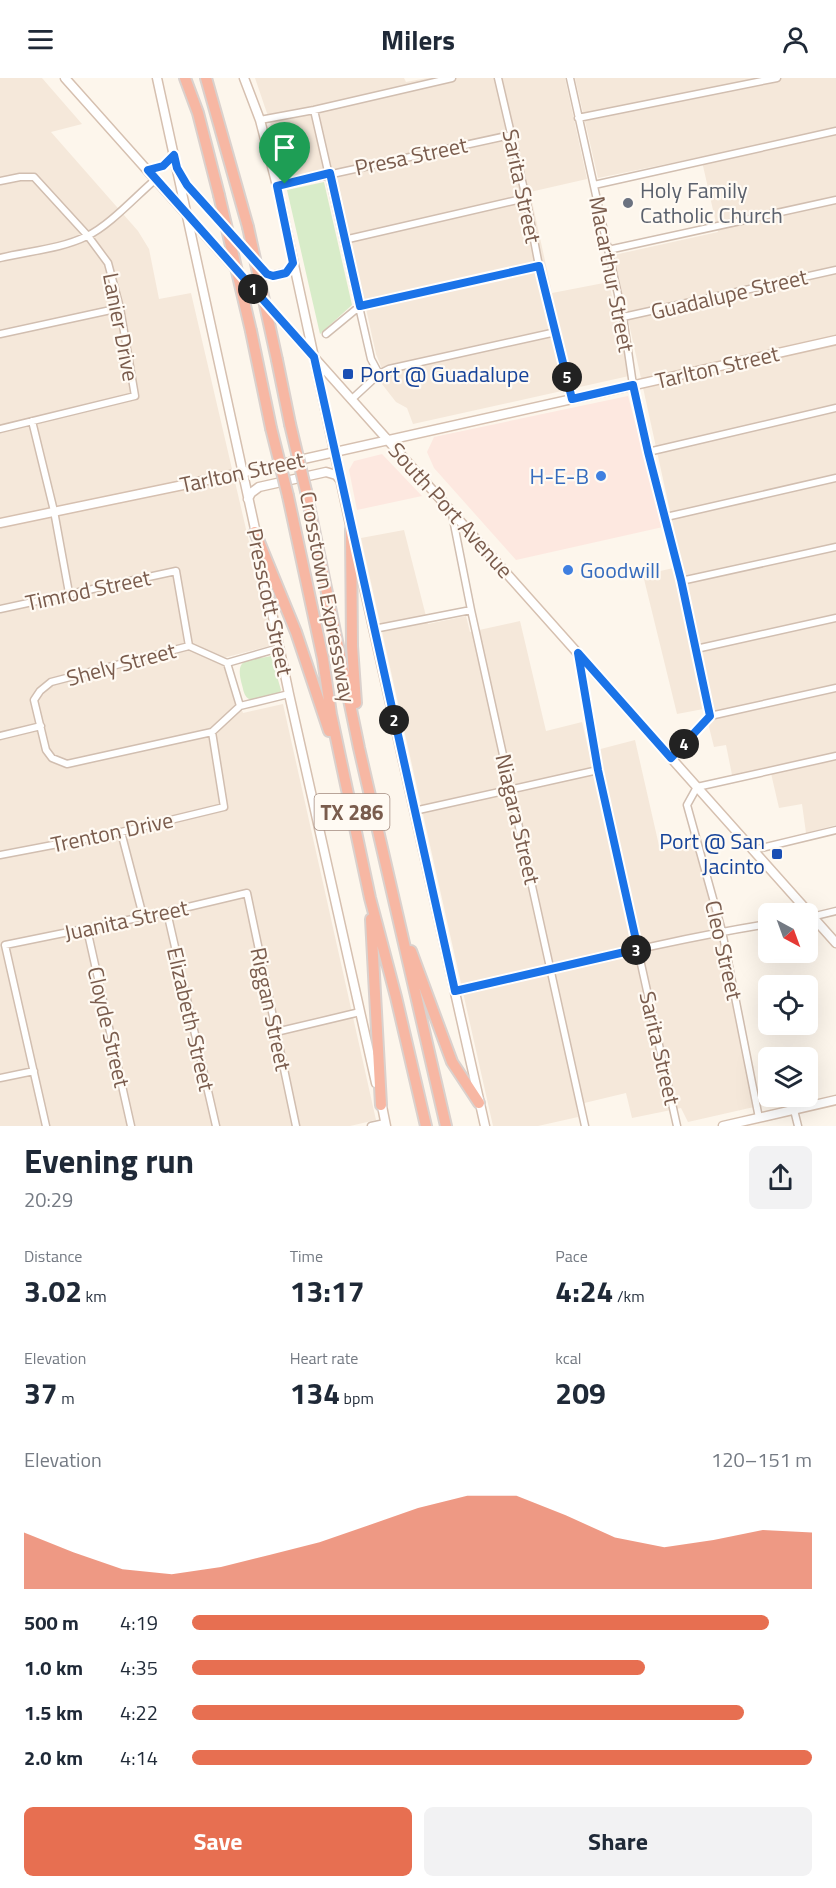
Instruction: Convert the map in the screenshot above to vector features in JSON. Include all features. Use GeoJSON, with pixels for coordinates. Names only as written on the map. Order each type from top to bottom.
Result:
{"type":"FeatureCollection","features":[{"type":"Feature","properties":{"kind":"highway","name":"Crosstown Expressway"},"geometry":{"type":"LineString","coordinates":[[185,78],[198,113],[251,331],[323,659],[370,898],[426,1126]]}},
{"type":"Feature","properties":{"kind":"highway","name":"Crosstown Expressway"},"geometry":{"type":"LineString","coordinates":[[206,78],[248,227],[359,742],[446,1126]]}},
{"type":"Feature","properties":{"kind":"highway"},"geometry":{"type":"LineString","coordinates":[[351,529],[352,646],[359,742]]}},
{"type":"Feature","properties":{"kind":"highway"},"geometry":{"type":"LineString","coordinates":[[255,532],[296,632],[345,779]]}},
{"type":"Feature","properties":{"kind":"highway"},"geometry":{"type":"LineString","coordinates":[[370,898],[381,1105]]}},
{"type":"Feature","properties":{"kind":"highway"},"geometry":{"type":"LineString","coordinates":[[396,908],[452,1062],[479,1103]]}},
{"type":"Feature","properties":{"kind":"main road","name":"South Port Avenue"},"geometry":{"type":"LineString","coordinates":[[65,78],[698,787],[798,903]]}},
{"type":"Feature","properties":{"kind":"main road","name":"Presscott Street"},"geometry":{"type":"LineString","coordinates":[[157,78],[289,694],[385,1125]]}},
{"type":"Feature","properties":{"kind":"main road"},"geometry":{"type":"LineString","coordinates":[[244,78],[260,120],[277,186],[351,529],[485,1126]]}},
{"type":"Feature","properties":{"kind":"main road"},"geometry":{"type":"LineString","coordinates":[[148,170],[163,166],[174,155]]}},
{"type":"Feature","properties":{"kind":"main road"},"geometry":{"type":"LineString","coordinates":[[177,168],[187,185],[267,274],[273,276],[286,273],[293,263]]}},
{"type":"Feature","properties":{"kind":"main road","name":"Tarlton Street"},"geometry":{"type":"LineString","coordinates":[[0,523],[241,473],[836,340]]}},
{"type":"Feature","properties":{"kind":"main road"},"geometry":{"type":"LineString","coordinates":[[248,499],[251,493],[259,487],[326,472],[336,476],[342,482]]}},
{"type":"Feature","properties":{"kind":"main road","name":"South Port Avenue"},"geometry":{"type":"LineString","coordinates":[[818,925],[836,943]]}},
{"type":"Feature","properties":{"kind":"main road"},"geometry":{"type":"LineString","coordinates":[[723,1126],[836,1100]]}},
{"type":"Feature","properties":{"kind":"street"},"geometry":{"type":"LineString","coordinates":[[260,120],[315,110],[452,78]]}},
{"type":"Feature","properties":{"kind":"street","name":"Sarita Street"},"geometry":{"type":"LineString","coordinates":[[498,78],[539,266],[572,399]]}},
{"type":"Feature","properties":{"kind":"street","name":"Macarthur Street"},"geometry":{"type":"LineString","coordinates":[[570,78],[623,318],[633,385],[681,580],[710,716]]}},
{"type":"Feature","properties":{"kind":"street"},"geometry":{"type":"LineString","coordinates":[[579,118],[777,78]]}},
{"type":"Feature","properties":{"kind":"street"},"geometry":{"type":"LineString","coordinates":[[315,110],[371,359],[379,374]]}},
{"type":"Feature","properties":{"kind":"street"},"geometry":{"type":"LineString","coordinates":[[594,185],[836,130]]}},
{"type":"Feature","properties":{"kind":"street","name":"Presa Street"},"geometry":{"type":"LineString","coordinates":[[277,186],[511,135]]}},
{"type":"Feature","properties":{"kind":"street","name":"Lanier Drive"},"geometry":{"type":"LineString","coordinates":[[0,181],[34,177],[88,236],[108,263],[120,308],[135,396],[32,421]]}},
{"type":"Feature","properties":{"kind":"street"},"geometry":{"type":"LineString","coordinates":[[0,258],[88,236],[104,225],[156,179]]}},
{"type":"Feature","properties":{"kind":"street"},"geometry":{"type":"LineString","coordinates":[[344,240],[526,198]]}},
{"type":"Feature","properties":{"kind":"street"},"geometry":{"type":"LineString","coordinates":[[608,250],[836,200]]}},
{"type":"Feature","properties":{"kind":"street"},"geometry":{"type":"LineString","coordinates":[[326,334],[360,306],[539,266]]}},
{"type":"Feature","properties":{"kind":"street","name":"Guadalupe Street"},"geometry":{"type":"LineString","coordinates":[[623,318],[836,270]]}},
{"type":"Feature","properties":{"kind":"street"},"geometry":{"type":"LineString","coordinates":[[0,334],[120,308]]}},
{"type":"Feature","properties":{"kind":"street"},"geometry":{"type":"LineString","coordinates":[[352,399],[379,374],[401,365],[556,332]]}},
{"type":"Feature","properties":{"kind":"street"},"geometry":{"type":"LineString","coordinates":[[648,452],[836,408]]}},
{"type":"Feature","properties":{"kind":"street"},"geometry":{"type":"LineString","coordinates":[[0,429],[32,421],[54,511],[69,593]]}},
{"type":"Feature","properties":{"kind":"street"},"geometry":{"type":"LineString","coordinates":[[666,517],[836,478]]}},
{"type":"Feature","properties":{"kind":"street","name":"Niagara Street"},"geometry":{"type":"LineString","coordinates":[[452,512],[471,610],[585,1126]]}},
{"type":"Feature","properties":{"kind":"street"},"geometry":{"type":"LineString","coordinates":[[681,580],[836,547]]}},
{"type":"Feature","properties":{"kind":"street","name":"Timrod Street"},"geometry":{"type":"LineString","coordinates":[[0,609],[176,571],[189,646]]}},
{"type":"Feature","properties":{"kind":"street"},"geometry":{"type":"LineString","coordinates":[[374,629],[471,610]]}},
{"type":"Feature","properties":{"kind":"street"},"geometry":{"type":"LineString","coordinates":[[696,650],[836,618]]}},
{"type":"Feature","properties":{"kind":"street","name":"Shely Street"},"geometry":{"type":"LineString","coordinates":[[41,726],[34,700],[40,691],[51,682],[189,646],[227,663]]}},
{"type":"Feature","properties":{"kind":"street"},"geometry":{"type":"LineString","coordinates":[[240,706],[227,663],[279,648]]}},
{"type":"Feature","properties":{"kind":"street","name":"Sarita Street"},"geometry":{"type":"LineString","coordinates":[[578,653],[598,770],[677,1126]]}},
{"type":"Feature","properties":{"kind":"street"},"geometry":{"type":"LineString","coordinates":[[671,758],[710,716],[836,688]]}},
{"type":"Feature","properties":{"kind":"street"},"geometry":{"type":"LineString","coordinates":[[0,736],[41,726],[46,750],[52,758],[67,764],[212,732],[240,706],[289,694]]}},
{"type":"Feature","properties":{"kind":"street","name":"Trenton Drive"},"geometry":{"type":"LineString","coordinates":[[0,855],[121,832],[224,807],[212,732]]}},
{"type":"Feature","properties":{"kind":"street"},"geometry":{"type":"LineString","coordinates":[[698,787],[836,756]]}},
{"type":"Feature","properties":{"kind":"street"},"geometry":{"type":"LineString","coordinates":[[414,811],[598,770]]}},
{"type":"Feature","properties":{"kind":"street","name":"Cleo Street"},"geometry":{"type":"LineString","coordinates":[[698,787],[687,805],[722,932],[759,1118]]}},
{"type":"Feature","properties":{"kind":"street"},"geometry":{"type":"LineString","coordinates":[[753,850],[836,830]]}},
{"type":"Feature","properties":{"kind":"street"},"geometry":{"type":"LineString","coordinates":[[121,832],[143,916]]}},
{"type":"Feature","properties":{"kind":"street","name":"Juanita Street"},"geometry":{"type":"LineString","coordinates":[[34,1071],[6,945],[247,893]]}},
{"type":"Feature","properties":{"kind":"street","name":"Riggan Street"},"geometry":{"type":"LineString","coordinates":[[247,893],[296,1126]]}},
{"type":"Feature","properties":{"kind":"street"},"geometry":{"type":"LineString","coordinates":[[818,915],[836,911]]}},
{"type":"Feature","properties":{"kind":"street","name":"Elizabeth Street"},"geometry":{"type":"LineString","coordinates":[[167,912],[216,1126]]}},
{"type":"Feature","properties":{"kind":"street"},"geometry":{"type":"LineString","coordinates":[[455,991],[638,949],[758,926]]}},
{"type":"Feature","properties":{"kind":"street","name":"Cloyde Street"},"geometry":{"type":"LineString","coordinates":[[87,928],[131,1126]]}},
{"type":"Feature","properties":{"kind":"street"},"geometry":{"type":"LineString","coordinates":[[276,1032],[360,1012]]}},
{"type":"Feature","properties":{"kind":"street"},"geometry":{"type":"LineString","coordinates":[[0,1078],[34,1071],[46,1126]]}},
{"type":"Feature","properties":{"kind":"street"},"geometry":{"type":"LineString","coordinates":[[794,1110],[798,1126]]}},
{"type":"Feature","properties":{"kind":"street"},"geometry":{"type":"LineString","coordinates":[[371,1126],[385,1125]]}},
{"type":"Feature","properties":{"kind":"shaded area"},"geometry":{"type":"Polygon","coordinates":[[[0,78],[42,78],[82,124],[51,132],[138,231],[149,249],[159,299],[191,293],[273,645],[223,658],[243,713],[283,704],[376,1120],[350,1126],[0,1126],[0,78]]]}},
{"type":"Feature","properties":{"kind":"shaded area"},"geometry":{"type":"Polygon","coordinates":[[[255,78],[404,78],[406,82],[427,78],[565,78],[587,179],[530,192],[552,293],[609,282],[629,376],[413,424],[407,408],[396,402],[378,379],[384,374],[376,354],[335,168],[285,179],[271,125],[255,78]]]}},
{"type":"Feature","properties":{"kind":"shaded area"},"geometry":{"type":"Polygon","coordinates":[[[575,78],[836,78],[836,825],[806,833],[802,804],[779,808],[770,769],[732,775],[726,745],[714,747],[708,723],[714,707],[677,714],[643,575],[682,566],[614,255],[718,232],[701,157],[598,178],[575,78]]]}},
{"type":"Feature","properties":{"kind":"shaded area"},"geometry":{"type":"Polygon","coordinates":[[[628,396],[663,527],[516,560],[434,468],[427,452],[434,437],[628,396]]]}},
{"type":"Feature","properties":{"kind":"shaded area"},"geometry":{"type":"Polygon","coordinates":[[[382,454],[422,496],[357,510],[349,470],[354,461],[382,454]]]}},
{"type":"Feature","properties":{"kind":"shaded area"},"geometry":{"type":"Polygon","coordinates":[[[404,530],[428,624],[466,616],[470,632],[520,621],[546,731],[582,722],[589,752],[635,740],[660,850],[695,843],[721,941],[754,1107],[688,1122],[681,1108],[632,1118],[626,1093],[576,1105],[578,1117],[538,1126],[493,1126],[361,538],[404,530]]]}},
{"type":"Feature","properties":{"kind":"green space"},"geometry":{"type":"Polygon","coordinates":[[[324,182],[352,305],[320,334],[287,190],[324,182]]]}},
{"type":"Feature","properties":{"kind":"green space"},"geometry":{"type":"Polygon","coordinates":[[[271,656],[281,690],[279,694],[251,700],[243,690],[240,676],[242,664],[271,656]]]}},
{"type":"Feature","properties":{"kind":"place","name":"Holy Family Catholic Church"},"geometry":{"type":"Point","coordinates":[628,203]}},
{"type":"Feature","properties":{"kind":"place","name":"Port @ Guadalupe"},"geometry":{"type":"Point","coordinates":[348,374]}},
{"type":"Feature","properties":{"kind":"place","name":"H-E-B"},"geometry":{"type":"Point","coordinates":[601,476]}},
{"type":"Feature","properties":{"kind":"place","name":"Goodwill"},"geometry":{"type":"Point","coordinates":[568,570]}},
{"type":"Feature","properties":{"kind":"place","name":"Port @ San Jacinto"},"geometry":{"type":"Point","coordinates":[777,854]}},
{"type":"Feature","properties":{"kind":"route"},"geometry":{"type":"LineString","coordinates":[[174,155],[177,168],[187,185],[267,274],[273,276],[286,273],[293,263],[277,186],[285,184],[330,173],[360,306],[539,266],[572,399],[633,385],[681,580],[710,716],[671,758],[578,653],[598,770],[638,949],[455,991],[314,357],[148,170],[168,164],[174,155]]}}]}
